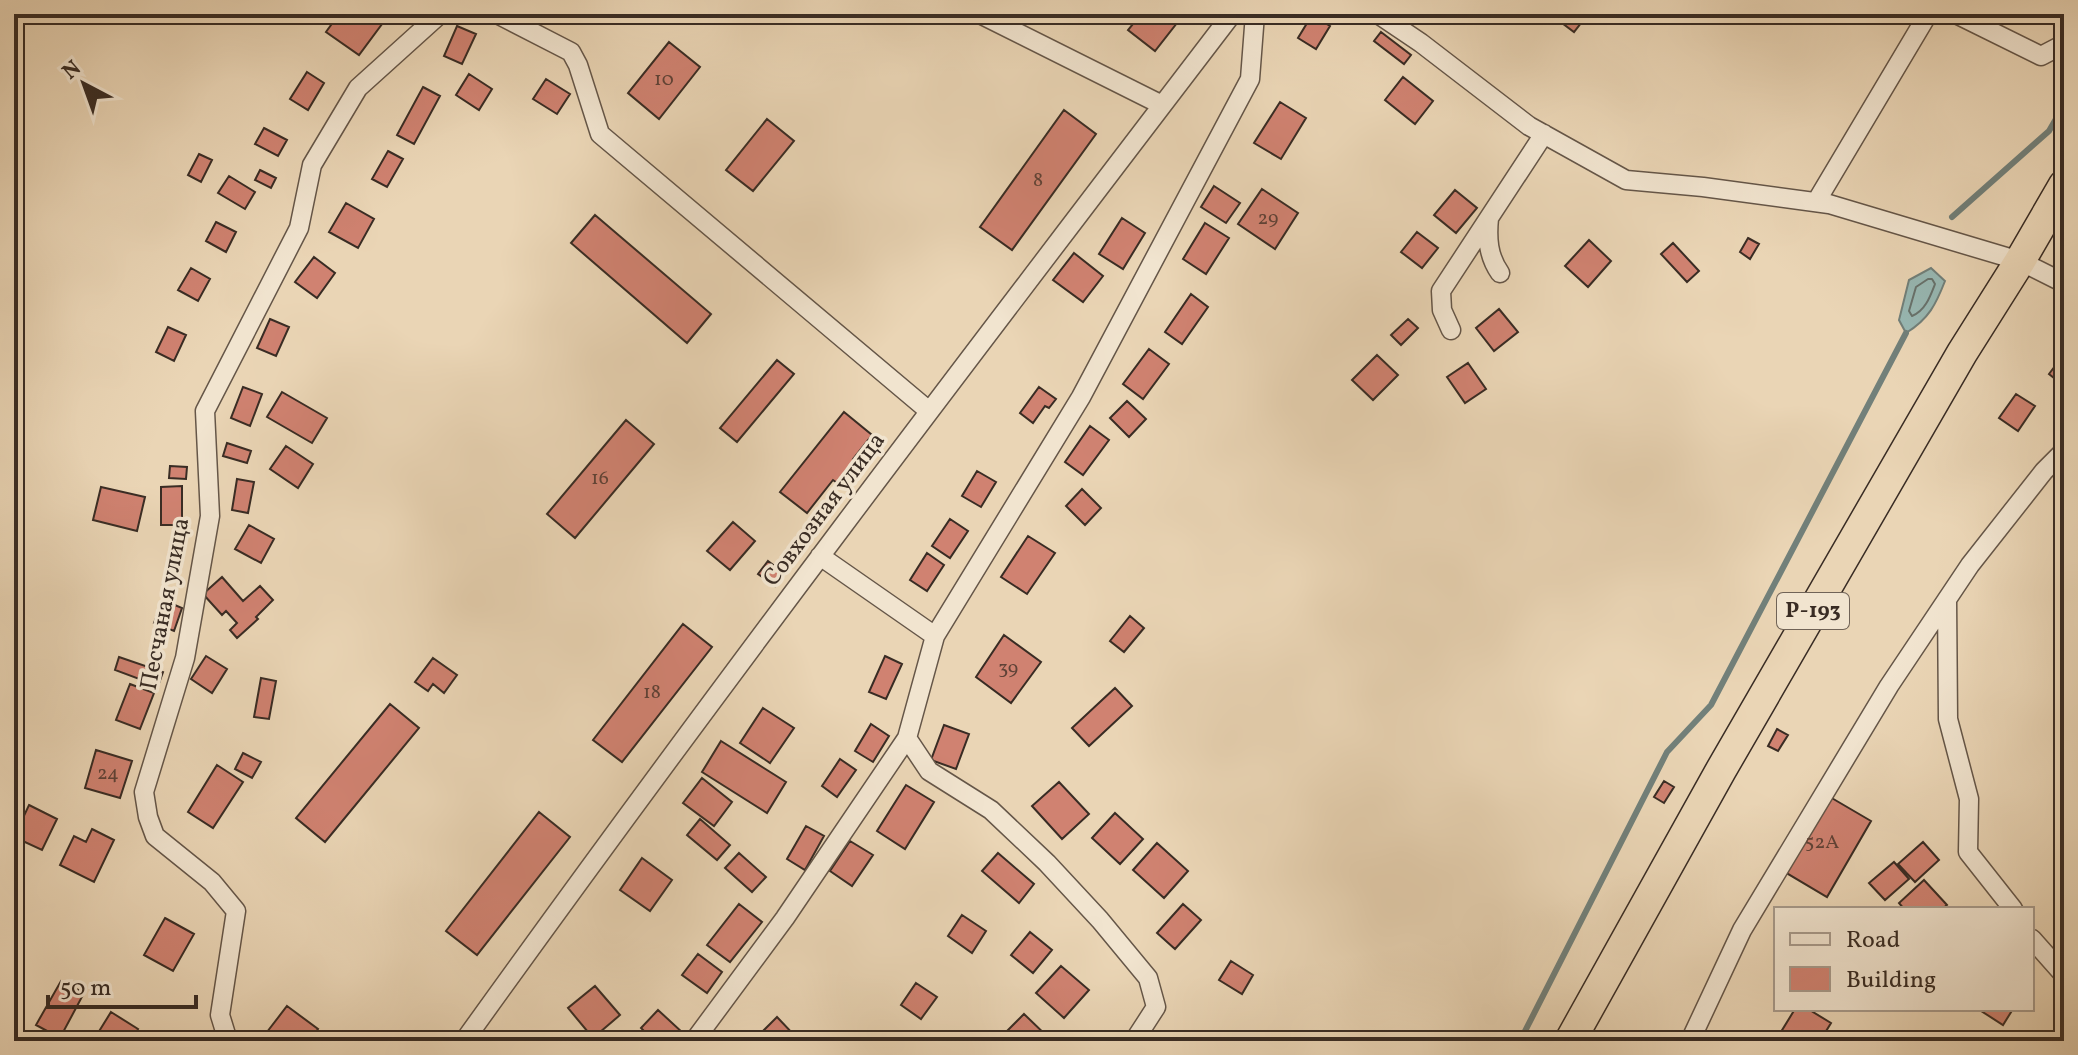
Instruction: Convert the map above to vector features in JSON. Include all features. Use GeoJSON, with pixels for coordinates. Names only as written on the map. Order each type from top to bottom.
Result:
{"type":"FeatureCollection","features":[{"type":"Feature","properties":{"kind":"highway","name":"Р-193"},"geometry":{"type":"LineString","coordinates":[[1570,1041],[1721,770],[1962,353],[2064,185]]}},
{"type":"Feature","properties":{"kind":"street","name":"Песчаная улица"},"geometry":{"type":"LineString","coordinates":[[228,1041],[220,1015],[236,911],[212,882],[155,836],[144,792],[185,658],[210,516],[205,411],[299,228],[312,165],[358,88],[440,14]]}},
{"type":"Feature","properties":{"kind":"street"},"geometry":{"type":"LineString","coordinates":[[497,14],[571,52],[600,134],[929,411]]}},
{"type":"Feature","properties":{"kind":"street"},"geometry":{"type":"LineString","coordinates":[[980,14],[1162,105]]}},
{"type":"Feature","properties":{"kind":"street","name":"Совхозная улица"},"geometry":{"type":"LineString","coordinates":[[464,1041],[820,556],[1232,14]]}},
{"type":"Feature","properties":{"kind":"street"},"geometry":{"type":"LineString","coordinates":[[694,1041],[785,918],[907,738],[935,636],[1081,397],[1250,79],[1255,14]]}},
{"type":"Feature","properties":{"kind":"street"},"geometry":{"type":"LineString","coordinates":[[1378,14],[1529,126],[1626,180],[1829,204],[2020,261],[2064,283]]}},
{"type":"Feature","properties":{"kind":"street"},"geometry":{"type":"LineString","coordinates":[[1816,202],[1928,14]]}},
{"type":"Feature","properties":{"kind":"street"},"geometry":{"type":"LineString","coordinates":[[1956,14],[2041,56],[2064,44]]}},
{"type":"Feature","properties":{"kind":"street"},"geometry":{"type":"LineString","coordinates":[[1451,330],[1442,310],[1441,291],[1544,134]]}},
{"type":"Feature","properties":{"kind":"street"},"geometry":{"type":"LineString","coordinates":[[1490,216],[1487,239],[1493,263],[1500,273]]}},
{"type":"Feature","properties":{"kind":"street"},"geometry":{"type":"LineString","coordinates":[[1690,1041],[1742,930],[1889,686],[1970,565],[2034,483],[2064,451]]}},
{"type":"Feature","properties":{"kind":"street"},"geometry":{"type":"LineString","coordinates":[[820,556],[935,636]]}},
{"type":"Feature","properties":{"kind":"street"},"geometry":{"type":"LineString","coordinates":[[1947,599],[1948,719],[1969,799],[1968,852],[2011,907]]}},
{"type":"Feature","properties":{"kind":"street"},"geometry":{"type":"LineString","coordinates":[[907,738],[929,771],[991,810],[1047,863],[1148,978],[1156,1007],[1134,1041]]}},
{"type":"Feature","properties":{"kind":"street"},"geometry":{"type":"LineString","coordinates":[[2034,941],[2064,975]]}},
{"type":"Feature","properties":{"kind":"water"},"geometry":{"type":"Polygon","coordinates":[[[1931,268],[1945,281],[1931,310],[1906,333],[1899,320],[1909,280],[1931,268]]]}},
{"type":"Feature","properties":{"kind":"building"},"geometry":{"type":"Polygon","coordinates":[[[339,14],[376,14],[385,20],[359,55],[326,32],[339,14]]]}},
{"type":"Feature","properties":{"kind":"building"},"geometry":{"type":"Polygon","coordinates":[[[1141,14],[1184,14],[1155,51],[1128,30],[1141,14]]]}},
{"type":"Feature","properties":{"kind":"building"},"geometry":{"type":"Polygon","coordinates":[[[1550,14],[1588,14],[1574,32],[1550,14]]]}},
{"type":"Feature","properties":{"kind":"building"},"geometry":{"type":"Polygon","coordinates":[[[1312,15],[1330,26],[1316,49],[1298,38],[1312,15]]]}},
{"type":"Feature","properties":{"kind":"building"},"geometry":{"type":"Polygon","coordinates":[[[457,26],[476,34],[462,64],[444,56],[457,26]]]}},
{"type":"Feature","properties":{"kind":"building"},"geometry":{"type":"Polygon","coordinates":[[[1381,32],[1411,55],[1404,64],[1374,41],[1381,32]]]}},
{"type":"Feature","properties":{"kind":"building"},"geometry":{"type":"Polygon","coordinates":[[[669,42],[700,67],[659,119],[628,93],[669,42]]]}},
{"type":"Feature","properties":{"kind":"building"},"geometry":{"type":"Polygon","coordinates":[[[307,72],[324,83],[308,110],[290,99],[307,72]]]}},
{"type":"Feature","properties":{"kind":"building"},"geometry":{"type":"Polygon","coordinates":[[[469,74],[492,89],[479,110],[456,95],[469,74]]]}},
{"type":"Feature","properties":{"kind":"building"},"geometry":{"type":"Polygon","coordinates":[[[1403,77],[1433,101],[1415,124],[1385,100],[1403,77]]]}},
{"type":"Feature","properties":{"kind":"building"},"geometry":{"type":"Polygon","coordinates":[[[546,79],[570,94],[557,114],[533,99],[546,79]]]}},
{"type":"Feature","properties":{"kind":"building"},"geometry":{"type":"Polygon","coordinates":[[[423,87],[440,96],[414,144],[397,135],[423,87]]]}},
{"type":"Feature","properties":{"kind":"building"},"geometry":{"type":"Polygon","coordinates":[[[1280,102],[1306,118],[1281,159],[1254,143],[1280,102]]]}},
{"type":"Feature","properties":{"kind":"building"},"geometry":{"type":"Polygon","coordinates":[[[1064,110],[1096,134],[1012,250],[980,227],[1064,110]]]}},
{"type":"Feature","properties":{"kind":"building"},"geometry":{"type":"Polygon","coordinates":[[[767,119],[794,141],[753,191],[726,170],[767,119]]]}},
{"type":"Feature","properties":{"kind":"building"},"geometry":{"type":"Polygon","coordinates":[[[264,128],[287,140],[278,156],[255,144],[264,128]]]}},
{"type":"Feature","properties":{"kind":"building"},"geometry":{"type":"Polygon","coordinates":[[[388,151],[403,159],[387,187],[372,179],[388,151]]]}},
{"type":"Feature","properties":{"kind":"building"},"geometry":{"type":"Polygon","coordinates":[[[199,154],[212,160],[201,182],[188,175],[199,154]]]}},
{"type":"Feature","properties":{"kind":"building"},"geometry":{"type":"Polygon","coordinates":[[[260,170],[276,178],[271,188],[255,180],[260,170]]]}},
{"type":"Feature","properties":{"kind":"building"},"geometry":{"type":"Polygon","coordinates":[[[229,176],[255,192],[245,209],[218,193],[229,176]]]}},
{"type":"Feature","properties":{"kind":"building"},"geometry":{"type":"Polygon","coordinates":[[[1214,186],[1240,203],[1226,223],[1201,207],[1214,186]]]}},
{"type":"Feature","properties":{"kind":"building"},"geometry":{"type":"Polygon","coordinates":[[[1262,189],[1298,213],[1275,249],[1238,224],[1262,189]]]}},
{"type":"Feature","properties":{"kind":"building"},"geometry":{"type":"Polygon","coordinates":[[[1455,190],[1477,208],[1456,233],[1434,215],[1455,190]]]}},
{"type":"Feature","properties":{"kind":"building"},"geometry":{"type":"Polygon","coordinates":[[[346,203],[374,219],[358,248],[329,232],[346,203]]]}},
{"type":"Feature","properties":{"kind":"building"},"geometry":{"type":"Polygon","coordinates":[[[595,215],[711,314],[687,343],[571,243],[595,215]]]}},
{"type":"Feature","properties":{"kind":"building"},"geometry":{"type":"Polygon","coordinates":[[[1122,218],[1145,233],[1123,269],[1099,254],[1122,218]]]}},
{"type":"Feature","properties":{"kind":"building"},"geometry":{"type":"Polygon","coordinates":[[[216,222],[236,232],[226,252],[206,241],[216,222]]]}},
{"type":"Feature","properties":{"kind":"building"},"geometry":{"type":"Polygon","coordinates":[[[1205,223],[1229,238],[1206,274],[1183,259],[1205,223]]]}},
{"type":"Feature","properties":{"kind":"building"},"geometry":{"type":"Polygon","coordinates":[[[1417,232],[1438,248],[1422,268],[1401,252],[1417,232]]]}},
{"type":"Feature","properties":{"kind":"building"},"geometry":{"type":"Polygon","coordinates":[[[1748,238],[1759,244],[1750,259],[1740,252],[1748,238]]]}},
{"type":"Feature","properties":{"kind":"building"},"geometry":{"type":"Polygon","coordinates":[[[1589,240],[1611,261],[1588,287],[1565,266],[1589,240]]]}},
{"type":"Feature","properties":{"kind":"building"},"geometry":{"type":"Polygon","coordinates":[[[1673,243],[1699,271],[1687,282],[1661,254],[1673,243]]]}},
{"type":"Feature","properties":{"kind":"building"},"geometry":{"type":"Polygon","coordinates":[[[1074,253],[1103,276],[1083,302],[1053,280],[1074,253]]]}},
{"type":"Feature","properties":{"kind":"building"},"geometry":{"type":"Polygon","coordinates":[[[314,257],[335,273],[317,298],[295,282],[314,257]]]}},
{"type":"Feature","properties":{"kind":"building"},"geometry":{"type":"Polygon","coordinates":[[[191,268],[210,279],[198,301],[178,290],[191,268]]]}},
{"type":"Feature","properties":{"kind":"building"},"geometry":{"type":"Polygon","coordinates":[[[1191,294],[1208,307],[1182,344],[1165,332],[1191,294]]]}},
{"type":"Feature","properties":{"kind":"building"},"geometry":{"type":"Polygon","coordinates":[[[1499,309],[1518,332],[1494,351],[1476,328],[1499,309]]]}},
{"type":"Feature","properties":{"kind":"building"},"geometry":{"type":"Polygon","coordinates":[[[270,319],[289,327],[276,356],[257,348],[270,319]]]}},
{"type":"Feature","properties":{"kind":"building"},"geometry":{"type":"Polygon","coordinates":[[[1408,319],[1418,328],[1401,345],[1391,335],[1408,319]]]}},
{"type":"Feature","properties":{"kind":"building"},"geometry":{"type":"Polygon","coordinates":[[[168,327],[186,335],[174,361],[156,352],[168,327]]]}},
{"type":"Feature","properties":{"kind":"building"},"geometry":{"type":"Polygon","coordinates":[[[1149,349],[1169,364],[1143,399],[1123,384],[1149,349]]]}},
{"type":"Feature","properties":{"kind":"building"},"geometry":{"type":"Polygon","coordinates":[[[2064,354],[2064,386],[2049,374],[2064,354]]]}},
{"type":"Feature","properties":{"kind":"building"},"geometry":{"type":"Polygon","coordinates":[[[1377,355],[1398,375],[1373,400],[1352,380],[1377,355]]]}},
{"type":"Feature","properties":{"kind":"building"},"geometry":{"type":"Polygon","coordinates":[[[777,360],[794,374],[737,442],[720,428],[777,360]]]}},
{"type":"Feature","properties":{"kind":"building"},"geometry":{"type":"Polygon","coordinates":[[[1468,363],[1486,389],[1465,403],[1447,377],[1468,363]]]}},
{"type":"Feature","properties":{"kind":"building"},"geometry":{"type":"Polygon","coordinates":[[[243,387],[262,394],[250,426],[231,418],[243,387]]]}},
{"type":"Feature","properties":{"kind":"building"},"geometry":{"type":"Polygon","coordinates":[[[1039,387],[1056,399],[1049,408],[1045,406],[1033,423],[1020,413],[1039,387]]]}},
{"type":"Feature","properties":{"kind":"building"},"geometry":{"type":"Polygon","coordinates":[[[282,392],[327,418],[312,443],[267,417],[282,392]]]}},
{"type":"Feature","properties":{"kind":"building"},"geometry":{"type":"Polygon","coordinates":[[[2016,394],[2035,406],[2018,431],[1999,418],[2016,394]]]}},
{"type":"Feature","properties":{"kind":"building"},"geometry":{"type":"Polygon","coordinates":[[[1127,401],[1146,419],[1129,437],[1110,418],[1127,401]]]}},
{"type":"Feature","properties":{"kind":"building"},"geometry":{"type":"Polygon","coordinates":[[[844,412],[872,435],[853,459],[860,465],[843,487],[833,480],[807,513],[780,492],[844,412]]]}},
{"type":"Feature","properties":{"kind":"building"},"geometry":{"type":"Polygon","coordinates":[[[626,420],[654,444],[575,538],[547,514],[626,420]]]}},
{"type":"Feature","properties":{"kind":"building"},"geometry":{"type":"Polygon","coordinates":[[[1090,426],[1109,440],[1083,475],[1065,462],[1090,426]]]}},
{"type":"Feature","properties":{"kind":"building"},"geometry":{"type":"Polygon","coordinates":[[[227,443],[251,451],[247,463],[223,456],[227,443]]]}},
{"type":"Feature","properties":{"kind":"building"},"geometry":{"type":"Polygon","coordinates":[[[286,446],[313,464],[298,488],[270,469],[286,446]]]}},
{"type":"Feature","properties":{"kind":"building"},"geometry":{"type":"Polygon","coordinates":[[[170,466],[187,467],[186,479],[169,478],[170,466]]]}},
{"type":"Feature","properties":{"kind":"building"},"geometry":{"type":"Polygon","coordinates":[[[977,471],[996,482],[981,507],[962,496],[977,471]]]}},
{"type":"Feature","properties":{"kind":"building"},"geometry":{"type":"Polygon","coordinates":[[[237,479],[254,482],[248,513],[232,510],[237,479]]]}},
{"type":"Feature","properties":{"kind":"building"},"geometry":{"type":"Polygon","coordinates":[[[182,486],[182,525],[161,525],[161,487],[182,486]]]}},
{"type":"Feature","properties":{"kind":"building"},"geometry":{"type":"Polygon","coordinates":[[[101,487],[145,497],[137,531],[93,520],[101,487]]]}},
{"type":"Feature","properties":{"kind":"building"},"geometry":{"type":"Polygon","coordinates":[[[1082,489],[1101,508],[1085,525],[1066,506],[1082,489]]]}},
{"type":"Feature","properties":{"kind":"building"},"geometry":{"type":"Polygon","coordinates":[[[950,519],[968,531],[950,558],[932,546],[950,519]]]}},
{"type":"Feature","properties":{"kind":"building"},"geometry":{"type":"Polygon","coordinates":[[[733,522],[755,541],[730,570],[707,551],[733,522]]]}},
{"type":"Feature","properties":{"kind":"building"},"geometry":{"type":"Polygon","coordinates":[[[249,525],[274,539],[261,563],[235,549],[249,525]]]}},
{"type":"Feature","properties":{"kind":"building"},"geometry":{"type":"Polygon","coordinates":[[[1028,536],[1055,553],[1027,594],[1001,577],[1028,536]]]}},
{"type":"Feature","properties":{"kind":"building"},"geometry":{"type":"Polygon","coordinates":[[[927,553],[944,565],[927,591],[910,580],[927,553]]]}},
{"type":"Feature","properties":{"kind":"building"},"geometry":{"type":"Polygon","coordinates":[[[768,561],[784,573],[775,586],[758,574],[768,561]]]}},
{"type":"Feature","properties":{"kind":"building"},"geometry":{"type":"Polygon","coordinates":[[[222,577],[243,601],[260,586],[273,600],[237,638],[230,630],[237,623],[226,611],[222,615],[203,594],[222,577]]]}},
{"type":"Feature","properties":{"kind":"building"},"geometry":{"type":"Polygon","coordinates":[[[163,600],[182,608],[174,631],[154,623],[163,600]]]}},
{"type":"Feature","properties":{"kind":"building"},"geometry":{"type":"Polygon","coordinates":[[[1130,616],[1144,628],[1124,652],[1110,641],[1130,616]]]}},
{"type":"Feature","properties":{"kind":"building"},"geometry":{"type":"Polygon","coordinates":[[[683,624],[712,647],[622,762],[593,740],[683,624]]]}},
{"type":"Feature","properties":{"kind":"building"},"geometry":{"type":"Polygon","coordinates":[[[1004,635],[1041,662],[1011,703],[976,677],[1004,635]]]}},
{"type":"Feature","properties":{"kind":"building"},"geometry":{"type":"Polygon","coordinates":[[[206,656],[227,669],[212,693],[191,679],[206,656]]]}},
{"type":"Feature","properties":{"kind":"building"},"geometry":{"type":"Polygon","coordinates":[[[885,656],[902,664],[886,699],[869,692],[885,656]]]}},
{"type":"Feature","properties":{"kind":"building"},"geometry":{"type":"Polygon","coordinates":[[[119,657],[163,672],[158,686],[115,670],[119,657]]]}},
{"type":"Feature","properties":{"kind":"building"},"geometry":{"type":"Polygon","coordinates":[[[433,658],[457,675],[444,693],[433,684],[428,691],[415,682],[433,658]]]}},
{"type":"Feature","properties":{"kind":"building"},"geometry":{"type":"Polygon","coordinates":[[[261,678],[276,681],[269,719],[254,717],[261,678]]]}},
{"type":"Feature","properties":{"kind":"building"},"geometry":{"type":"Polygon","coordinates":[[[130,684],[154,693],[140,729],[116,720],[130,684]]]}},
{"type":"Feature","properties":{"kind":"building"},"geometry":{"type":"Polygon","coordinates":[[[1115,688],[1132,706],[1089,746],[1072,728],[1115,688]]]}},
{"type":"Feature","properties":{"kind":"building"},"geometry":{"type":"Polygon","coordinates":[[[390,704],[419,728],[325,842],[296,818],[390,704]]]}},
{"type":"Feature","properties":{"kind":"building"},"geometry":{"type":"Polygon","coordinates":[[[763,708],[794,728],[770,763],[740,743],[763,708]]]}},
{"type":"Feature","properties":{"kind":"building"},"geometry":{"type":"Polygon","coordinates":[[[871,724],[889,736],[873,762],[855,751],[871,724]]]}},
{"type":"Feature","properties":{"kind":"building"},"geometry":{"type":"Polygon","coordinates":[[[944,725],[969,734],[956,769],[931,760],[944,725]]]}},
{"type":"Feature","properties":{"kind":"building"},"geometry":{"type":"Polygon","coordinates":[[[1777,729],[1788,735],[1778,751],[1768,746],[1777,729]]]}},
{"type":"Feature","properties":{"kind":"building"},"geometry":{"type":"Polygon","coordinates":[[[721,741],[786,782],[767,813],[702,772],[721,741]]]}},
{"type":"Feature","properties":{"kind":"building"},"geometry":{"type":"Polygon","coordinates":[[[96,750],[132,761],[120,798],[85,788],[96,750]]]}},
{"type":"Feature","properties":{"kind":"building"},"geometry":{"type":"Polygon","coordinates":[[[243,753],[261,762],[252,778],[235,769],[243,753]]]}},
{"type":"Feature","properties":{"kind":"building"},"geometry":{"type":"Polygon","coordinates":[[[840,759],[856,770],[837,797],[822,786],[840,759]]]}},
{"type":"Feature","properties":{"kind":"building"},"geometry":{"type":"Polygon","coordinates":[[[217,765],[243,782],[213,828],[188,812],[217,765]]]}},
{"type":"Feature","properties":{"kind":"building"},"geometry":{"type":"Polygon","coordinates":[[[702,778],[732,802],[714,826],[683,803],[702,778]]]}},
{"type":"Feature","properties":{"kind":"building"},"geometry":{"type":"Polygon","coordinates":[[[1664,781],[1674,787],[1664,803],[1654,797],[1664,781]]]}},
{"type":"Feature","properties":{"kind":"building"},"geometry":{"type":"Polygon","coordinates":[[[1059,782],[1089,814],[1062,839],[1032,806],[1059,782]]]}},
{"type":"Feature","properties":{"kind":"building"},"geometry":{"type":"Polygon","coordinates":[[[906,785],[934,802],[905,849],[877,831],[906,785]]]}},
{"type":"Feature","properties":{"kind":"building"},"geometry":{"type":"Polygon","coordinates":[[[1818,790],[1871,821],[1827,897],[1773,865],[1818,790]]]}},
{"type":"Feature","properties":{"kind":"building"},"geometry":{"type":"Polygon","coordinates":[[[29,805],[57,819],[42,850],[14,837],[29,805]]]}},
{"type":"Feature","properties":{"kind":"building"},"geometry":{"type":"Polygon","coordinates":[[[539,812],[570,837],[477,955],[446,931],[539,812]]]}},
{"type":"Feature","properties":{"kind":"building"},"geometry":{"type":"Polygon","coordinates":[[[1115,813],[1143,839],[1120,864],[1092,838],[1115,813]]]}},
{"type":"Feature","properties":{"kind":"building"},"geometry":{"type":"Polygon","coordinates":[[[700,819],[730,845],[717,860],[687,835],[700,819]]]}},
{"type":"Feature","properties":{"kind":"building"},"geometry":{"type":"Polygon","coordinates":[[[806,826],[824,836],[805,870],[787,859],[806,826]]]}},
{"type":"Feature","properties":{"kind":"building"},"geometry":{"type":"Polygon","coordinates":[[[92,829],[114,840],[94,882],[60,865],[74,836],[86,842],[92,829]]]}},
{"type":"Feature","properties":{"kind":"building"},"geometry":{"type":"Polygon","coordinates":[[[850,841],[873,855],[852,886],[830,871],[850,841]]]}},
{"type":"Feature","properties":{"kind":"building"},"geometry":{"type":"Polygon","coordinates":[[[1923,842],[1939,860],[1915,882],[1898,864],[1923,842]]]}},
{"type":"Feature","properties":{"kind":"building"},"geometry":{"type":"Polygon","coordinates":[[[1157,843],[1188,871],[1164,898],[1133,870],[1157,843]]]}},
{"type":"Feature","properties":{"kind":"building"},"geometry":{"type":"Polygon","coordinates":[[[739,853],[766,877],[752,892],[725,868],[739,853]]]}},
{"type":"Feature","properties":{"kind":"building"},"geometry":{"type":"Polygon","coordinates":[[[998,853],[1034,884],[1019,903],[982,871],[998,853]]]}},
{"type":"Feature","properties":{"kind":"building"},"geometry":{"type":"Polygon","coordinates":[[[642,858],[672,880],[650,911],[620,890],[642,858]]]}},
{"type":"Feature","properties":{"kind":"building"},"geometry":{"type":"Polygon","coordinates":[[[1894,862],[1909,879],[1885,900],[1869,883],[1894,862]]]}},
{"type":"Feature","properties":{"kind":"building"},"geometry":{"type":"Polygon","coordinates":[[[1924,880],[1947,905],[1902,907],[1899,903],[1924,880]]]}},
{"type":"Feature","properties":{"kind":"building"},"geometry":{"type":"Polygon","coordinates":[[[739,904],[762,922],[730,962],[707,945],[739,904]]]}},
{"type":"Feature","properties":{"kind":"building"},"geometry":{"type":"Polygon","coordinates":[[[1183,904],[1201,920],[1175,949],[1157,933],[1183,904]]]}},
{"type":"Feature","properties":{"kind":"building"},"geometry":{"type":"Polygon","coordinates":[[[962,915],[986,931],[972,953],[948,936],[962,915]]]}},
{"type":"Feature","properties":{"kind":"building"},"geometry":{"type":"Polygon","coordinates":[[[165,918],[194,934],[173,971],[144,955],[165,918]]]}},
{"type":"Feature","properties":{"kind":"building"},"geometry":{"type":"Polygon","coordinates":[[[1030,932],[1052,950],[1033,973],[1011,955],[1030,932]]]}},
{"type":"Feature","properties":{"kind":"building"},"geometry":{"type":"Polygon","coordinates":[[[698,954],[722,972],[707,993],[682,975],[698,954]]]}},
{"type":"Feature","properties":{"kind":"building"},"geometry":{"type":"Polygon","coordinates":[[[1231,961],[1253,975],[1242,994],[1219,980],[1231,961]]]}},
{"type":"Feature","properties":{"kind":"building"},"geometry":{"type":"Polygon","coordinates":[[[1061,966],[1089,990],[1064,1018],[1036,993],[1061,966]]]}},
{"type":"Feature","properties":{"kind":"building"},"geometry":{"type":"Polygon","coordinates":[[[61,981],[84,993],[60,1038],[36,1025],[61,981]]]}},
{"type":"Feature","properties":{"kind":"building"},"geometry":{"type":"Polygon","coordinates":[[[916,983],[937,997],[921,1019],[901,1005],[916,983]]]}},
{"type":"Feature","properties":{"kind":"building"},"geometry":{"type":"Polygon","coordinates":[[[595,986],[620,1015],[593,1038],[568,1008],[595,986]]]}},
{"type":"Feature","properties":{"kind":"building"},"geometry":{"type":"Polygon","coordinates":[[[287,1006],[318,1029],[309,1041],[279,1041],[267,1032],[287,1006]]]}},
{"type":"Feature","properties":{"kind":"building"},"geometry":{"type":"Polygon","coordinates":[[[658,1010],[683,1033],[676,1041],[654,1041],[641,1028],[658,1010]]]}},
{"type":"Feature","properties":{"kind":"building"},"geometry":{"type":"Polygon","coordinates":[[[1794,1011],[1811,1011],[1831,1023],[1820,1041],[1776,1040],[1794,1011]]]}},
{"type":"Feature","properties":{"kind":"building"},"geometry":{"type":"Polygon","coordinates":[[[1981,1011],[2012,1011],[2003,1025],[1981,1011]]]}},
{"type":"Feature","properties":{"kind":"building"},"geometry":{"type":"Polygon","coordinates":[[[111,1012],[138,1029],[130,1041],[93,1041],[111,1012]]]}},
{"type":"Feature","properties":{"kind":"building"},"geometry":{"type":"Polygon","coordinates":[[[1024,1014],[1052,1041],[1009,1041],[1003,1035],[1024,1014]]]}},
{"type":"Feature","properties":{"kind":"building"},"geometry":{"type":"Polygon","coordinates":[[[777,1017],[797,1038],[793,1041],[753,1041],[777,1017]]]}},
{"type":"Feature","properties":{"kind":"waterway"},"geometry":{"type":"LineString","coordinates":[[1952,217],[2049,131],[2064,105]]}},
{"type":"Feature","properties":{"kind":"waterway"},"geometry":{"type":"LineString","coordinates":[[1520,1041],[1667,752],[1711,705],[1906,333]]}}]}
